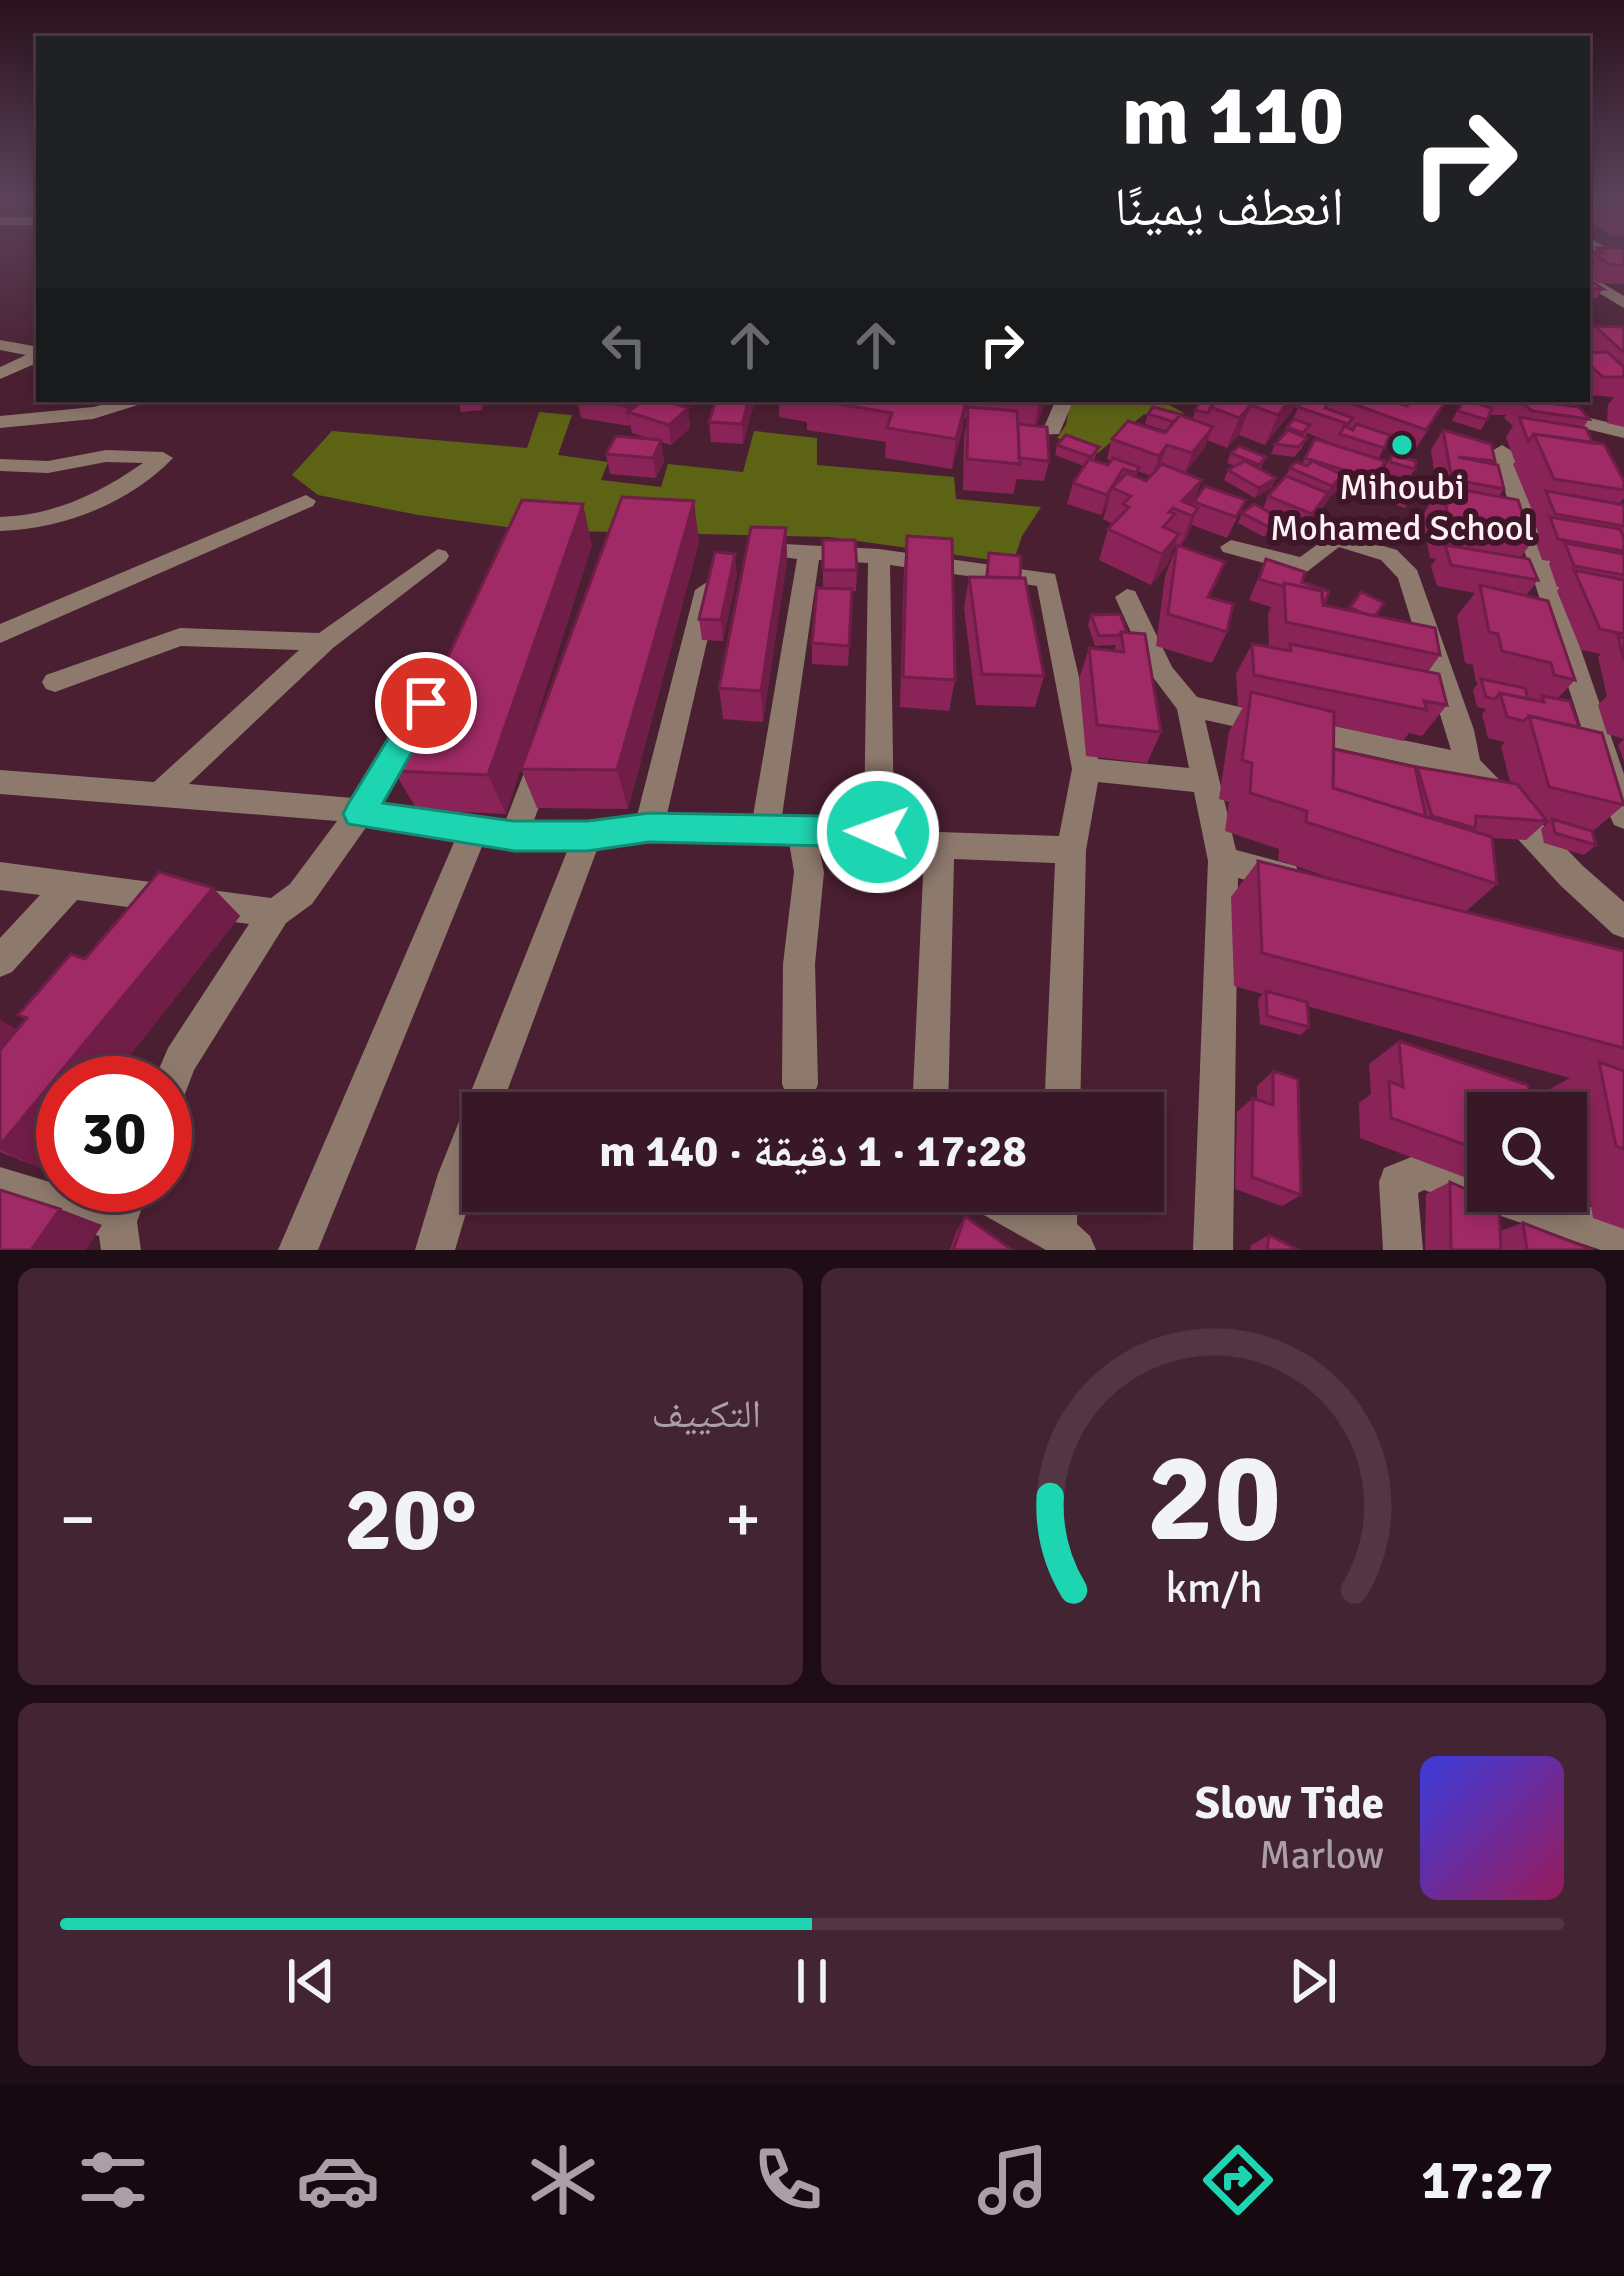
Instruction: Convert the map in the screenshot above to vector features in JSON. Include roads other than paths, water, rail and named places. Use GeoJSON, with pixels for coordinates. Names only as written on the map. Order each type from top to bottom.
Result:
{"type":"FeatureCollection","features":[{"type":"Feature","properties":{"kind":"street"},"geometry":{"type":"LineString","coordinates":[[1590,281],[1624,303]]}},
{"type":"Feature","properties":{"kind":"street"},"geometry":{"type":"LineString","coordinates":[[0,345],[36,353]]}},
{"type":"Feature","properties":{"kind":"street"},"geometry":{"type":"LineString","coordinates":[[0,374],[36,356]]}},
{"type":"Feature","properties":{"kind":"street"},"geometry":{"type":"LineString","coordinates":[[0,422],[93,413],[136,402]]}},
{"type":"Feature","properties":{"kind":"street"},"geometry":{"type":"LineString","coordinates":[[990,427],[1034,435],[1052,430],[1064,402]]}},
{"type":"Feature","properties":{"kind":"street"},"geometry":{"type":"LineString","coordinates":[[1569,419],[1624,432]]}},
{"type":"Feature","properties":{"kind":"street"},"geometry":{"type":"LineString","coordinates":[[1502,451],[1624,816]]}},
{"type":"Feature","properties":{"kind":"street"},"geometry":{"type":"LineString","coordinates":[[0,465],[48,467],[106,455],[163,458],[127,485],[85,506],[37,525],[0,524]]}},
{"type":"Feature","properties":{"kind":"street"},"geometry":{"type":"LineString","coordinates":[[0,634],[306,501]]}},
{"type":"Feature","properties":{"kind":"street"},"geometry":{"type":"LineString","coordinates":[[1231,548],[1304,566],[1335,539],[1389,555],[1409,575],[1420,620],[1461,730],[1467,765]]}},
{"type":"Feature","properties":{"kind":"street"},"geometry":{"type":"LineString","coordinates":[[765,829],[796,551],[879,556],[1047,580],[1086,769],[1071,850],[1063,1092]]}},
{"type":"Feature","properties":{"kind":"street"},"geometry":{"type":"LineString","coordinates":[[159,795],[324,642],[438,556]]}},
{"type":"Feature","properties":{"kind":"street"},"geometry":{"type":"LineString","coordinates":[[878,832],[879,556]]}},
{"type":"Feature","properties":{"kind":"street"},"geometry":{"type":"LineString","coordinates":[[649,827],[714,564]]}},
{"type":"Feature","properties":{"kind":"street"},"geometry":{"type":"LineString","coordinates":[[1127,598],[1162,672],[1189,706],[1223,861],[1213,1250]]}},
{"type":"Feature","properties":{"kind":"street"},"geometry":{"type":"LineString","coordinates":[[55,682],[180,637],[324,642]]}},
{"type":"Feature","properties":{"kind":"street"},"geometry":{"type":"LineString","coordinates":[[183,1056],[275,913],[301,894],[359,814],[455,655]]}},
{"type":"Feature","properties":{"kind":"street"},"geometry":{"type":"LineString","coordinates":[[1189,706],[1467,765],[1624,923]]}},
{"type":"Feature","properties":{"kind":"street"},"geometry":{"type":"LineString","coordinates":[[514,836],[553,729]]}},
{"type":"Feature","properties":{"kind":"street"},"geometry":{"type":"LineString","coordinates":[[1086,769],[1203,781]]}},
{"type":"Feature","properties":{"kind":"street"},"geometry":{"type":"LineString","coordinates":[[0,782],[328,807],[514,836],[588,836],[649,827],[801,829],[878,832],[939,845],[1071,850]]}},
{"type":"Feature","properties":{"kind":"street"},"geometry":{"type":"LineString","coordinates":[[800,1084],[799,964],[809,872],[801,829]]}},
{"type":"Feature","properties":{"kind":"street"},"geometry":{"type":"LineString","coordinates":[[298,1250],[473,832]]}},
{"type":"Feature","properties":{"kind":"street"},"geometry":{"type":"LineString","coordinates":[[435,1250],[457,1174],[588,836]]}},
{"type":"Feature","properties":{"kind":"street"},"geometry":{"type":"LineString","coordinates":[[931,1092],[939,845]]}},
{"type":"Feature","properties":{"kind":"street"},"geometry":{"type":"LineString","coordinates":[[1223,861],[1312,882]]}},
{"type":"Feature","properties":{"kind":"street"},"geometry":{"type":"LineString","coordinates":[[0,876],[275,913]]}},
{"type":"Feature","properties":{"kind":"street"},"geometry":{"type":"LineString","coordinates":[[0,961],[69,887]]}},
{"type":"Feature","properties":{"kind":"street"},"geometry":{"type":"LineString","coordinates":[[1403,1250],[1398,1182],[1424,1171],[1624,1238]]}},
{"type":"Feature","properties":{"kind":"street"},"geometry":{"type":"LineString","coordinates":[[0,1186],[119,1236]]}},
{"type":"Feature","properties":{"kind":"street"},"geometry":{"type":"LineString","coordinates":[[1016,1212],[1067,1242]]}},
{"type":"Feature","properties":{"kind":"street"},"geometry":{"type":"LineString","coordinates":[[1062,1212],[1067,1242]]}},
{"type":"Feature","properties":{"kind":"place","name":"Mihoubi Mohamed School"},"geometry":{"type":"Point","coordinates":[1402,445]}}]}
